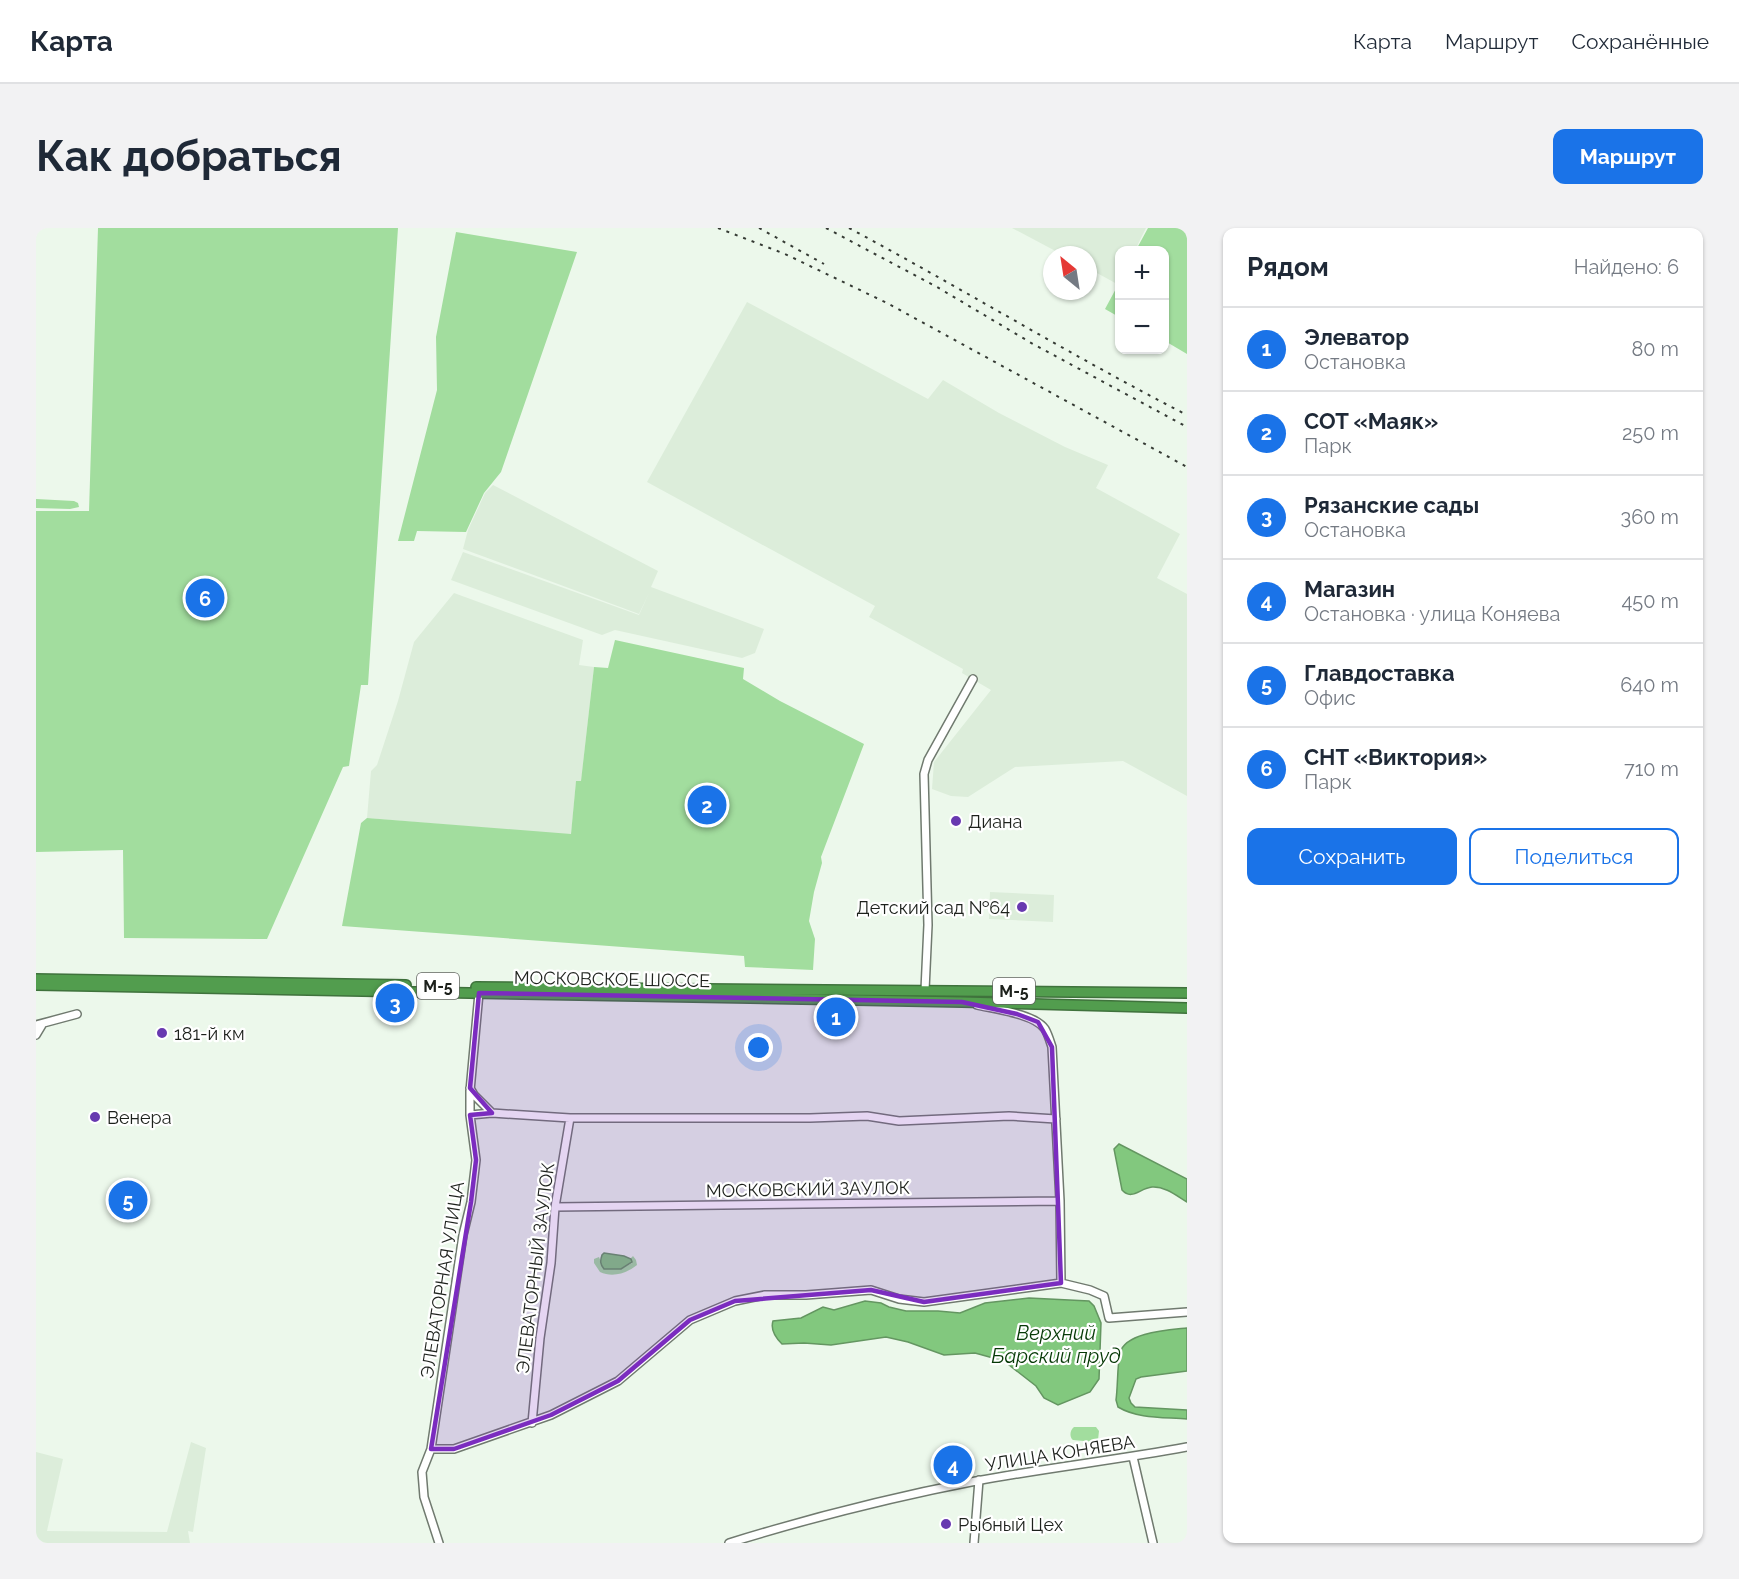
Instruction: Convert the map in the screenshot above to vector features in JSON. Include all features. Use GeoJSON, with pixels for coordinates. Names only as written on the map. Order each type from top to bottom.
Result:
{"type":"FeatureCollection","features":[{"type":"Feature","properties":{"kind":"highway","name":"МОСКОВСКОЕ ШОССЕ"},"geometry":{"type":"LineString","coordinates":[[36,979],[481,987],[1187,993]]}},
{"type":"Feature","properties":{"kind":"highway","name":"МОСКОВСКОЕ ШОССЕ"},"geometry":{"type":"LineString","coordinates":[[36,985],[1187,1008]]}},
{"type":"Feature","properties":{"kind":"street"},"geometry":{"type":"LineString","coordinates":[[925,990],[928,925],[924,774],[927,760],[973,679]]}},
{"type":"Feature","properties":{"kind":"street","name":"ЭЛЕВАТОРНАЯ УЛИЦА"},"geometry":{"type":"LineString","coordinates":[[439,1543],[424,1497],[422,1472],[431,1449],[476,1160],[470,1115],[470,1088],[479,993]]}},
{"type":"Feature","properties":{"kind":"street"},"geometry":{"type":"LineString","coordinates":[[962,1002],[1017,1014],[1038,1022],[1045,1029],[1052,1047],[1062,1283]]}},
{"type":"Feature","properties":{"kind":"street"},"geometry":{"type":"LineString","coordinates":[[36,1035],[39,1025],[77,1014]]}},
{"type":"Feature","properties":{"kind":"street"},"geometry":{"type":"LineString","coordinates":[[470,1088],[492,1113]]}},
{"type":"Feature","properties":{"kind":"street"},"geometry":{"type":"LineString","coordinates":[[470,1115],[492,1113],[570,1118],[867,1116],[899,1121],[1009,1116],[1056,1119]]}},
{"type":"Feature","properties":{"kind":"street","name":"ЭЛЕВАТОРНЫЙ ЗАУЛОК"},"geometry":{"type":"LineString","coordinates":[[532,1423],[540,1338],[551,1263],[555,1207],[570,1118]]}},
{"type":"Feature","properties":{"kind":"street","name":"МОСКОВСКИЙ ЗАУЛОК"},"geometry":{"type":"LineString","coordinates":[[555,1207],[1060,1201]]}},
{"type":"Feature","properties":{"kind":"street"},"geometry":{"type":"LineString","coordinates":[[431,1449],[454,1449],[551,1415],[618,1381],[690,1320],[735,1300],[765,1295],[806,1295],[871,1290],[899,1299],[924,1302],[1062,1283],[1104,1296],[1109,1318],[1187,1312]]}},
{"type":"Feature","properties":{"kind":"street","name":"УЛИЦА КОНЯЕВА"},"geometry":{"type":"LineString","coordinates":[[729,1543],[887,1499],[979,1480],[1187,1447]]}},
{"type":"Feature","properties":{"kind":"street"},"geometry":{"type":"LineString","coordinates":[[1133,1457],[1153,1543]]}},
{"type":"Feature","properties":{"kind":"street"},"geometry":{"type":"LineString","coordinates":[[974,1543],[979,1480]]}},
{"type":"Feature","properties":{"kind":"highlighted area"},"geometry":{"type":"Polygon","coordinates":[[[479,993],[962,1002],[1017,1014],[1038,1022],[1052,1047],[1061,1283],[924,1302],[871,1290],[735,1301],[690,1320],[618,1381],[551,1415],[454,1449],[431,1449],[476,1160],[470,1115],[492,1113],[470,1088],[479,993]]]}},
{"type":"Feature","properties":{"kind":"shaded area"},"geometry":{"type":"Polygon","coordinates":[[[98,228],[398,228],[368,685],[361,685],[349,766],[343,767],[267,939],[124,938],[123,850],[36,852],[36,511],[89,511],[98,228]]]}},
{"type":"Feature","properties":{"kind":"shaded area"},"geometry":{"type":"Polygon","coordinates":[[[1012,228],[1146,228],[1137,246],[1115,246],[1115,283],[1097,273],[1097,246],[1046,246],[1012,228]]]}},
{"type":"Feature","properties":{"kind":"shaded area"},"geometry":{"type":"Polygon","coordinates":[[[1148,228],[1179,228],[1187,232],[1187,354],[1169,343],[1169,246],[1138,246],[1148,228]]]}},
{"type":"Feature","properties":{"kind":"shaded area"},"geometry":{"type":"Polygon","coordinates":[[[456,232],[577,252],[501,472],[484,493],[466,532],[417,531],[414,541],[398,541],[437,390],[436,337],[456,232]]]}},
{"type":"Feature","properties":{"kind":"shaded area"},"geometry":{"type":"Polygon","coordinates":[[[1115,290],[1115,315],[1105,309],[1115,290]]]}},
{"type":"Feature","properties":{"kind":"shaded area"},"geometry":{"type":"Polygon","coordinates":[[[747,302],[928,399],[943,380],[999,413],[1065,447],[1108,465],[1096,488],[1180,534],[1157,578],[1187,594],[1187,796],[1123,761],[1015,767],[968,797],[951,796],[932,789],[934,762],[991,690],[962,673],[963,669],[869,617],[875,606],[647,482],[747,302]]]}},
{"type":"Feature","properties":{"kind":"shaded area"},"geometry":{"type":"Polygon","coordinates":[[[493,485],[658,571],[651,587],[764,629],[755,653],[742,658],[615,630],[602,635],[451,580],[463,552],[639,615],[649,593],[639,614],[463,549],[468,530],[485,493],[493,485]]]}},
{"type":"Feature","properties":{"kind":"shaded area"},"geometry":{"type":"Polygon","coordinates":[[[36,499],[74,501],[79,507],[36,508],[36,499]]]}},
{"type":"Feature","properties":{"kind":"shaded area"},"geometry":{"type":"Polygon","coordinates":[[[454,593],[583,640],[579,665],[594,667],[581,782],[576,782],[571,835],[367,818],[371,771],[377,765],[414,642],[454,593]]]}},
{"type":"Feature","properties":{"kind":"shaded area"},"geometry":{"type":"Polygon","coordinates":[[[615,640],[744,668],[743,679],[780,701],[864,744],[821,857],[822,863],[809,921],[815,939],[813,970],[745,967],[744,956],[342,926],[361,823],[367,818],[571,834],[576,781],[581,781],[594,667],[608,668],[615,640]]]}},
{"type":"Feature","properties":{"kind":"shaded area","name":"Детский сад №64"},"geometry":{"type":"Polygon","coordinates":[[[990,892],[1054,895],[1053,922],[989,919],[990,892]]]}},
{"type":"Feature","properties":{"kind":"shaded area"},"geometry":{"type":"Polygon","coordinates":[[[633,1256],[637,1265],[620,1274],[610,1275],[600,1272],[594,1263],[594,1259],[599,1257],[604,1269],[621,1269],[632,1263],[633,1256]]]}},
{"type":"Feature","properties":{"kind":"shaded area"},"geometry":{"type":"Polygon","coordinates":[[[1074,1427],[1096,1427],[1099,1431],[1098,1440],[1095,1442],[1073,1440],[1070,1434],[1074,1427]]]}},
{"type":"Feature","properties":{"kind":"shaded area"},"geometry":{"type":"Polygon","coordinates":[[[191,1442],[206,1448],[193,1532],[188,1531],[190,1543],[36,1543],[36,1452],[63,1459],[47,1531],[167,1532],[191,1442]]]}},
{"type":"Feature","properties":{"kind":"water"},"geometry":{"type":"Polygon","coordinates":[[[1119,1144],[1187,1179],[1187,1202],[1157,1187],[1133,1194],[1122,1190],[1114,1149],[1119,1144]]]}},
{"type":"Feature","properties":{"kind":"water"},"geometry":{"type":"Polygon","coordinates":[[[604,1253],[624,1256],[632,1262],[621,1269],[604,1269],[601,1261],[604,1253]]]}},
{"type":"Feature","properties":{"kind":"water","name":"Верхний Барский пруд"},"geometry":{"type":"Polygon","coordinates":[[[1029,1298],[1089,1301],[1094,1306],[1101,1323],[1099,1379],[1090,1392],[1058,1405],[1044,1398],[1036,1386],[1004,1361],[975,1353],[944,1355],[886,1337],[831,1345],[782,1344],[772,1328],[773,1321],[801,1318],[823,1307],[834,1310],[865,1301],[881,1303],[906,1311],[960,1313],[985,1303],[1029,1298]]]}},
{"type":"Feature","properties":{"kind":"water"},"geometry":{"type":"Polygon","coordinates":[[[1187,1328],[1187,1371],[1136,1379],[1129,1398],[1135,1407],[1187,1410],[1187,1419],[1143,1416],[1118,1407],[1116,1400],[1118,1365],[1124,1346],[1139,1336],[1149,1333],[1187,1328]]]}},
{"type":"Feature","properties":{"kind":"railway"},"geometry":{"type":"LineString","coordinates":[[718,228],[785,254],[887,303],[1187,467]]}},
{"type":"Feature","properties":{"kind":"railway"},"geometry":{"type":"LineString","coordinates":[[759,228],[824,264]]}},
{"type":"Feature","properties":{"kind":"railway"},"geometry":{"type":"LineString","coordinates":[[826,228],[937,287],[1033,344],[1187,427]]}},
{"type":"Feature","properties":{"kind":"railway"},"geometry":{"type":"LineString","coordinates":[[849,228],[1187,415]]}},
{"type":"Feature","properties":{"kind":"place","name":"СНТ «Виктория»"},"geometry":{"type":"Point","coordinates":[205,598]}},
{"type":"Feature","properties":{"kind":"place","name":"СОТ «Маяк»"},"geometry":{"type":"Point","coordinates":[707,805]}},
{"type":"Feature","properties":{"kind":"place","name":"Диана"},"geometry":{"type":"Point","coordinates":[956,821]}},
{"type":"Feature","properties":{"kind":"place","name":"Детский сад №64"},"geometry":{"type":"Point","coordinates":[1022,907]}},
{"type":"Feature","properties":{"kind":"place","name":"Рязанские сады"},"geometry":{"type":"Point","coordinates":[395,1003]}},
{"type":"Feature","properties":{"kind":"place","name":"Элеватор"},"geometry":{"type":"Point","coordinates":[836,1017]}},
{"type":"Feature","properties":{"kind":"place","name":"181-й км"},"geometry":{"type":"Point","coordinates":[162,1033]}},
{"type":"Feature","properties":{"kind":"place","name":"Венера"},"geometry":{"type":"Point","coordinates":[95,1117]}},
{"type":"Feature","properties":{"kind":"place","name":"Главдоставка"},"geometry":{"type":"Point","coordinates":[128,1200]}},
{"type":"Feature","properties":{"kind":"place","name":"Магазин"},"geometry":{"type":"Point","coordinates":[953,1465]}},
{"type":"Feature","properties":{"kind":"place","name":"Рыбный Цех"},"geometry":{"type":"Point","coordinates":[946,1524]}}]}
